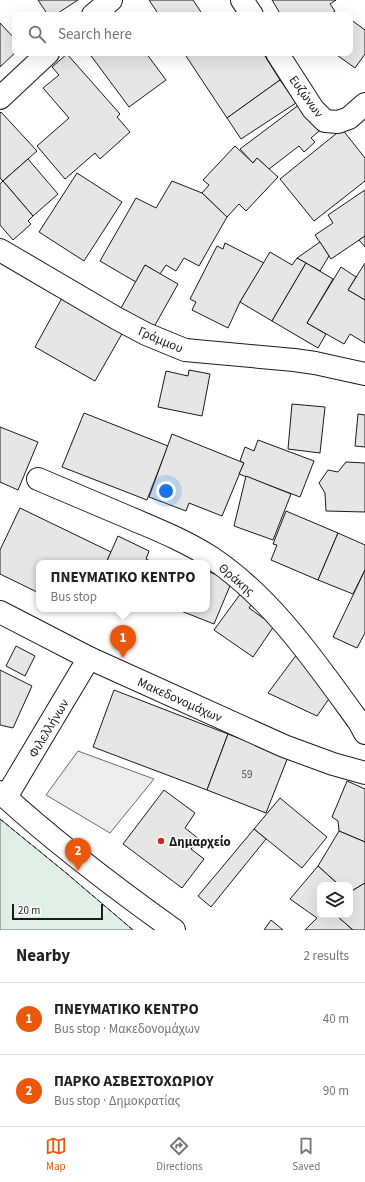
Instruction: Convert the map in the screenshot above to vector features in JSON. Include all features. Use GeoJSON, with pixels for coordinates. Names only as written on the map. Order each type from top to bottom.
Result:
{"type":"FeatureCollection","features":[{"type":"Feature","properties":{"kind":"street"},"geometry":{"type":"LineString","coordinates":[[97,12],[111,0]]}},
{"type":"Feature","properties":{"kind":"street"},"geometry":{"type":"LineString","coordinates":[[242,0],[250,12]]}},
{"type":"Feature","properties":{"kind":"street"},"geometry":{"type":"LineString","coordinates":[[0,98],[45,56]]}},
{"type":"Feature","properties":{"kind":"street","name":"Ευζώνων"},"geometry":{"type":"LineString","coordinates":[[279,56],[313,109],[325,121],[338,122],[349,118],[365,104]]}},
{"type":"Feature","properties":{"kind":"street","name":"Γράμμου"},"geometry":{"type":"LineString","coordinates":[[0,250],[116,318],[146,334],[178,348],[198,352],[294,360],[322,364],[365,374]]}},
{"type":"Feature","properties":{"kind":"street","name":"Θράκης"},"geometry":{"type":"LineString","coordinates":[[38,479],[178,539],[223,566],[267,606],[295,637],[359,722],[365,733]]}},
{"type":"Feature","properties":{"kind":"street","name":"Μακεδονομάχων"},"geometry":{"type":"LineString","coordinates":[[0,612],[90,658],[284,746],[332,764],[365,773]]}},
{"type":"Feature","properties":{"kind":"street","name":"Φιλελλήνων"},"geometry":{"type":"LineString","coordinates":[[3,795],[90,658]]}},
{"type":"Feature","properties":{"kind":"street"},"geometry":{"type":"LineString","coordinates":[[3,795],[42,829],[174,930]]}},
{"type":"Feature","properties":{"kind":"green space"},"geometry":{"type":"Polygon","coordinates":[[[0,819],[65,872],[133,930],[0,930],[0,819]]]}},
{"type":"Feature","properties":{"kind":"shaded area"},"geometry":{"type":"Polygon","coordinates":[[[78,751],[154,779],[110,833],[46,795],[78,751]]]}},
{"type":"Feature","properties":{"kind":"building"},"geometry":{"type":"Polygon","coordinates":[[[38,0],[78,0],[60,12],[46,12],[38,0]]]}},
{"type":"Feature","properties":{"kind":"building"},"geometry":{"type":"Polygon","coordinates":[[[149,0],[193,0],[201,12],[157,12],[149,0]]]}},
{"type":"Feature","properties":{"kind":"building"},"geometry":{"type":"Polygon","coordinates":[[[272,0],[336,0],[330,4],[335,11],[334,12],[279,12],[272,0]]]}},
{"type":"Feature","properties":{"kind":"building"},"geometry":{"type":"Polygon","coordinates":[[[353,21],[365,30],[365,54],[355,68],[338,56],[353,56],[353,21]]]}},
{"type":"Feature","properties":{"kind":"building"},"geometry":{"type":"Polygon","coordinates":[[[0,23],[12,36],[12,56],[0,67],[0,23]]]}},
{"type":"Feature","properties":{"kind":"building"},"geometry":{"type":"Polygon","coordinates":[[[65,56],[69,56],[120,114],[117,117],[130,132],[100,159],[95,153],[65,179],[37,146],[69,118],[43,88],[59,75],[52,67],[65,56]]]}},
{"type":"Feature","properties":{"kind":"building"},"geometry":{"type":"Polygon","coordinates":[[[91,56],[148,56],[166,80],[129,107],[91,56]]]}},
{"type":"Feature","properties":{"kind":"building"},"geometry":{"type":"Polygon","coordinates":[[[186,56],[265,56],[280,80],[227,118],[186,56]]]}},
{"type":"Feature","properties":{"kind":"building"},"geometry":{"type":"Polygon","coordinates":[[[280,80],[296,103],[241,139],[227,118],[280,80]]]}},
{"type":"Feature","properties":{"kind":"building"},"geometry":{"type":"Polygon","coordinates":[[[304,101],[325,126],[311,138],[315,142],[304,152],[299,146],[269,169],[257,158],[253,163],[240,149],[304,101]]]}},
{"type":"Feature","properties":{"kind":"building"},"geometry":{"type":"Polygon","coordinates":[[[1,112],[37,151],[3,181],[0,178],[1,112]]]}},
{"type":"Feature","properties":{"kind":"building"},"geometry":{"type":"Polygon","coordinates":[[[342,129],[365,158],[365,181],[314,221],[280,179],[342,129]]]}},
{"type":"Feature","properties":{"kind":"building"},"geometry":{"type":"Polygon","coordinates":[[[235,146],[253,163],[257,158],[278,177],[246,211],[239,204],[227,217],[202,193],[209,185],[203,180],[235,146]]]}},
{"type":"Feature","properties":{"kind":"building"},"geometry":{"type":"Polygon","coordinates":[[[28,159],[58,194],[33,216],[3,181],[28,159]]]}},
{"type":"Feature","properties":{"kind":"building"},"geometry":{"type":"Polygon","coordinates":[[[77,173],[122,202],[84,261],[39,232],[77,173]]]}},
{"type":"Feature","properties":{"kind":"building"},"geometry":{"type":"Polygon","coordinates":[[[3,181],[33,216],[28,221],[31,224],[13,240],[0,225],[0,184],[3,181]]]}},
{"type":"Feature","properties":{"kind":"building"},"geometry":{"type":"Polygon","coordinates":[[[172,181],[202,193],[227,217],[199,266],[184,258],[176,271],[166,265],[160,274],[145,265],[136,282],[100,261],[136,198],[156,208],[172,181]]]}},
{"type":"Feature","properties":{"kind":"building"},"geometry":{"type":"Polygon","coordinates":[[[365,190],[365,236],[331,259],[315,235],[333,223],[328,215],[365,190]]]}},
{"type":"Feature","properties":{"kind":"building"},"geometry":{"type":"Polygon","coordinates":[[[365,236],[365,247],[359,240],[365,236]]]}},
{"type":"Feature","properties":{"kind":"building"},"geometry":{"type":"Polygon","coordinates":[[[320,242],[329,256],[320,271],[297,258],[320,242]]]}},
{"type":"Feature","properties":{"kind":"building"},"geometry":{"type":"Polygon","coordinates":[[[225,243],[264,263],[240,302],[228,328],[192,310],[196,302],[190,299],[217,246],[223,249],[225,243]]]}},
{"type":"Feature","properties":{"kind":"building"},"geometry":{"type":"Polygon","coordinates":[[[270,252],[292,265],[297,258],[306,263],[272,321],[240,302],[270,252]]]}},
{"type":"Feature","properties":{"kind":"building"},"geometry":{"type":"Polygon","coordinates":[[[306,263],[333,279],[307,323],[326,334],[318,348],[272,321],[306,263]]]}},
{"type":"Feature","properties":{"kind":"building"},"geometry":{"type":"Polygon","coordinates":[[[365,263],[365,300],[348,290],[365,263]]]}},
{"type":"Feature","properties":{"kind":"building"},"geometry":{"type":"Polygon","coordinates":[[[145,265],[178,284],[154,327],[121,308],[145,265]]]}},
{"type":"Feature","properties":{"kind":"building"},"geometry":{"type":"Polygon","coordinates":[[[341,267],[356,277],[348,290],[365,300],[365,343],[350,334],[344,344],[307,323],[341,267]]]}},
{"type":"Feature","properties":{"kind":"building"},"geometry":{"type":"Polygon","coordinates":[[[62,298],[123,332],[95,381],[35,347],[62,298]]]}},
{"type":"Feature","properties":{"kind":"building"},"geometry":{"type":"Polygon","coordinates":[[[189,370],[210,374],[202,416],[158,407],[166,371],[188,376],[189,370]]]}},
{"type":"Feature","properties":{"kind":"building"},"geometry":{"type":"Polygon","coordinates":[[[292,404],[325,407],[320,453],[288,449],[292,404]]]}},
{"type":"Feature","properties":{"kind":"building"},"geometry":{"type":"Polygon","coordinates":[[[84,413],[168,446],[147,500],[62,467],[84,413]]]}},
{"type":"Feature","properties":{"kind":"building"},"geometry":{"type":"Polygon","coordinates":[[[358,414],[365,415],[365,447],[355,446],[358,414]]]}},
{"type":"Feature","properties":{"kind":"building"},"geometry":{"type":"Polygon","coordinates":[[[0,427],[38,442],[18,490],[0,482],[0,427]]]}},
{"type":"Feature","properties":{"kind":"building"},"geometry":{"type":"Polygon","coordinates":[[[172,434],[244,463],[222,516],[189,503],[186,511],[149,497],[172,434]]]}},
{"type":"Feature","properties":{"kind":"building"},"geometry":{"type":"Polygon","coordinates":[[[258,440],[314,461],[300,497],[239,474],[244,463],[240,461],[245,447],[254,451],[258,440]]]}},
{"type":"Feature","properties":{"kind":"building"},"geometry":{"type":"Polygon","coordinates":[[[346,462],[365,463],[365,512],[326,511],[325,493],[319,483],[328,470],[338,472],[346,462]]]}},
{"type":"Feature","properties":{"kind":"building"},"geometry":{"type":"Polygon","coordinates":[[[246,476],[291,494],[273,540],[234,526],[246,476]]]}},
{"type":"Feature","properties":{"kind":"building"},"geometry":{"type":"Polygon","coordinates":[[[20,508],[111,552],[107,560],[36,560],[36,592],[0,574],[0,550],[20,508]]]}},
{"type":"Feature","properties":{"kind":"building"},"geometry":{"type":"Polygon","coordinates":[[[286,511],[338,533],[318,580],[271,560],[277,545],[273,544],[286,511]]]}},
{"type":"Feature","properties":{"kind":"building"},"geometry":{"type":"Polygon","coordinates":[[[338,533],[365,545],[365,570],[353,594],[318,580],[338,533]]]}},
{"type":"Feature","properties":{"kind":"building"},"geometry":{"type":"Polygon","coordinates":[[[118,536],[149,551],[146,559],[148,560],[107,560],[118,536]]]}},
{"type":"Feature","properties":{"kind":"building"},"geometry":{"type":"Polygon","coordinates":[[[365,570],[365,633],[357,648],[333,637],[365,570]]]}},
{"type":"Feature","properties":{"kind":"building"},"geometry":{"type":"Polygon","coordinates":[[[210,572],[232,581],[214,624],[184,612],[210,612],[210,572]]]}},
{"type":"Feature","properties":{"kind":"building"},"geometry":{"type":"Polygon","coordinates":[[[241,593],[253,602],[249,608],[274,626],[253,657],[214,630],[241,593]]]}},
{"type":"Feature","properties":{"kind":"building"},"geometry":{"type":"Polygon","coordinates":[[[16,646],[35,656],[25,676],[6,666],[16,646]]]}},
{"type":"Feature","properties":{"kind":"building"},"geometry":{"type":"Polygon","coordinates":[[[300,650],[333,693],[317,716],[268,693],[300,650]]]}},
{"type":"Feature","properties":{"kind":"building"},"geometry":{"type":"Polygon","coordinates":[[[0,670],[32,686],[13,728],[0,725],[0,670]]]}},
{"type":"Feature","properties":{"kind":"building"},"geometry":{"type":"Polygon","coordinates":[[[114,690],[228,734],[207,790],[93,747],[114,690]]]}},
{"type":"Feature","properties":{"kind":"building"},"geometry":{"type":"Polygon","coordinates":[[[228,734],[288,757],[266,813],[207,790],[228,734]]]}},
{"type":"Feature","properties":{"kind":"building"},"geometry":{"type":"Polygon","coordinates":[[[347,781],[365,789],[365,842],[339,831],[338,821],[332,817],[347,781]]]}},
{"type":"Feature","properties":{"kind":"building","name":"Δημαρχείο"},"geometry":{"type":"Polygon","coordinates":[[[164,790],[195,813],[185,828],[199,839],[191,849],[204,859],[182,888],[123,844],[164,790]]]}},
{"type":"Feature","properties":{"kind":"building"},"geometry":{"type":"Polygon","coordinates":[[[280,798],[327,837],[302,868],[254,829],[280,798]]]}},
{"type":"Feature","properties":{"kind":"building"},"geometry":{"type":"Polygon","coordinates":[[[254,829],[266,839],[211,907],[198,896],[254,829]]]}},
{"type":"Feature","properties":{"kind":"building"},"geometry":{"type":"Polygon","coordinates":[[[339,831],[365,842],[365,883],[353,890],[353,882],[336,882],[318,866],[339,831]]]}},
{"type":"Feature","properties":{"kind":"building"},"geometry":{"type":"Polygon","coordinates":[[[318,866],[336,882],[317,882],[317,918],[290,899],[318,866]]]}},
{"type":"Feature","properties":{"kind":"building"},"geometry":{"type":"Polygon","coordinates":[[[365,883],[365,930],[353,930],[339,918],[353,918],[353,890],[365,883]]]}},
{"type":"Feature","properties":{"kind":"building"},"geometry":{"type":"Polygon","coordinates":[[[317,918],[339,918],[353,930],[305,930],[317,918]]]}},
{"type":"Feature","properties":{"kind":"building"},"geometry":{"type":"Polygon","coordinates":[[[271,920],[283,930],[264,930],[271,920]]]}},
{"type":"Feature","properties":{"kind":"fence"},"geometry":{"type":"LineString","coordinates":[[0,819],[133,930]]}},
{"type":"Feature","properties":{"kind":"place","name":"ΠΝΕΥΜΑΤΙΚΟ ΚΕΝΤΡΟ"},"geometry":{"type":"Point","coordinates":[123,658]}},
{"type":"Feature","properties":{"kind":"place","name":"Δημαρχείο"},"geometry":{"type":"Point","coordinates":[161,841]}},
{"type":"Feature","properties":{"kind":"place","name":"ΠΑΡΚΟ ΑΣΒΕΣΤΟΧΩΡΙΟΥ"},"geometry":{"type":"Point","coordinates":[78,871]}}]}
